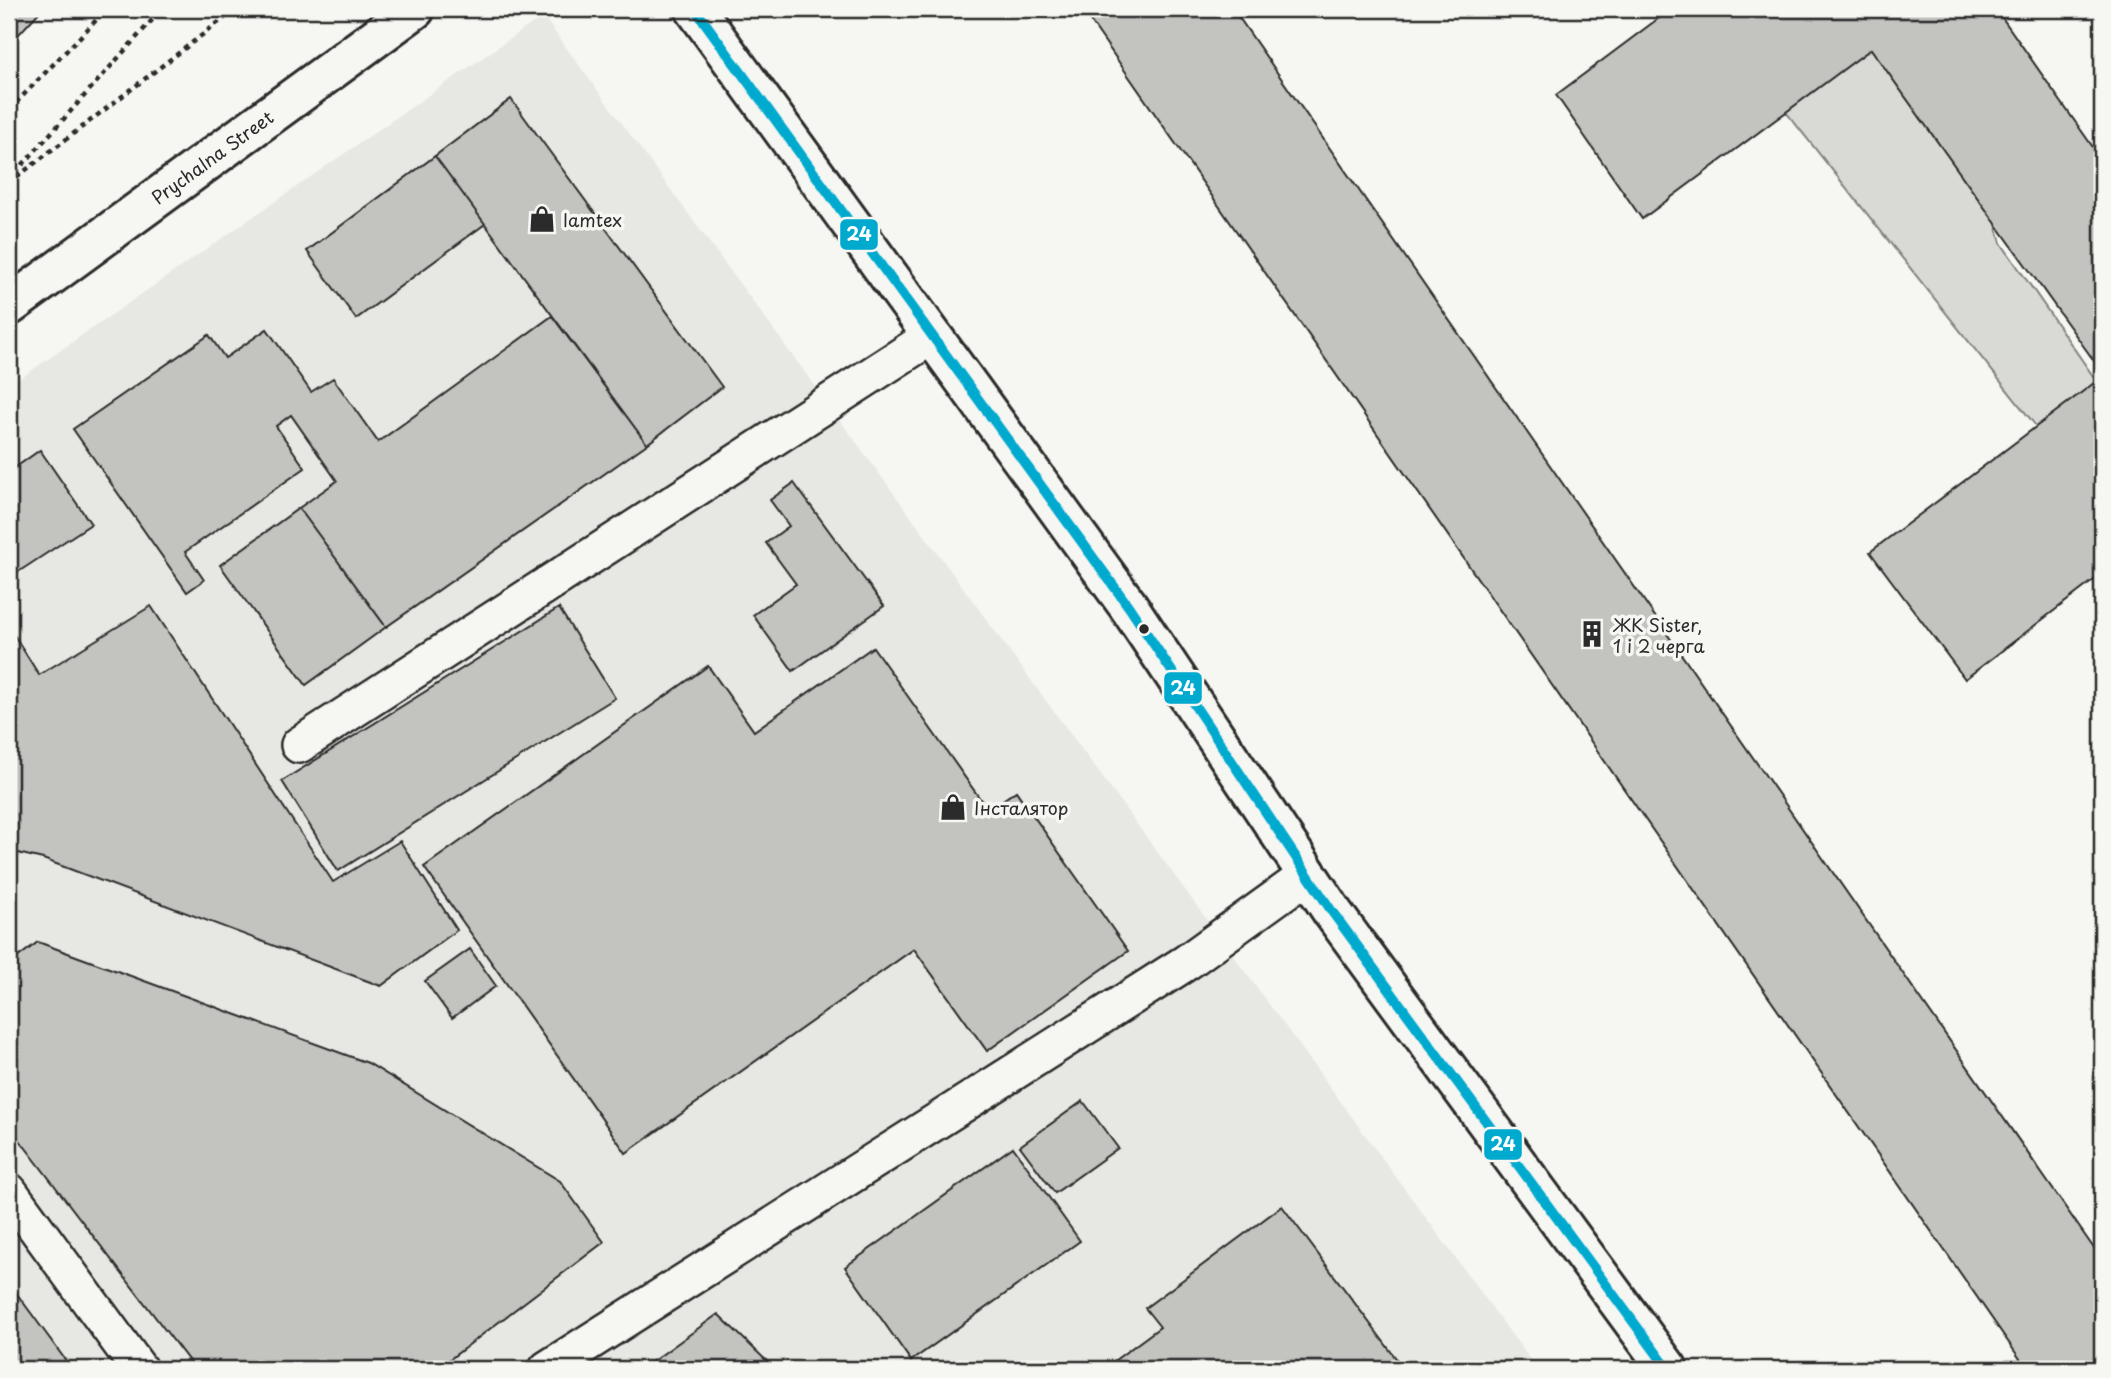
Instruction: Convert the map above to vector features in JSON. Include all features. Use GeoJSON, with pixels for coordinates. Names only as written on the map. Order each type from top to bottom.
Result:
{"type":"FeatureCollection","features":[{"type":"Feature","properties":{"kind":"street","name":"Prychalna Street"},"geometry":{"type":"LineString","coordinates":[[9,306],[415,9]]}},
{"type":"Feature","properties":{"kind":"street"},"geometry":{"type":"LineString","coordinates":[[695,9],[1129,607],[1306,876],[1668,1369]]}},
{"type":"Feature","properties":{"kind":"lane"},"geometry":{"type":"LineString","coordinates":[[299,745],[932,336]]}},
{"type":"Feature","properties":{"kind":"lane"},"geometry":{"type":"LineString","coordinates":[[547,1369],[1187,962],[1306,876]]}},
{"type":"Feature","properties":{"kind":"lane"},"geometry":{"type":"LineString","coordinates":[[9,1191],[139,1369]]}},
{"type":"Feature","properties":{"kind":"path"},"geometry":{"type":"LineString","coordinates":[[9,110],[107,9]]}},
{"type":"Feature","properties":{"kind":"path"},"geometry":{"type":"LineString","coordinates":[[9,182],[162,9]]}},
{"type":"Feature","properties":{"kind":"path"},"geometry":{"type":"LineString","coordinates":[[9,182],[236,9]]}},
{"type":"Feature","properties":{"kind":"shaded area"},"geometry":{"type":"Polygon","coordinates":[[[1704,9],[1947,9],[2009,104],[1974,141],[2001,243],[2102,389],[2102,509],[1704,9]]]}},
{"type":"Feature","properties":{"kind":"shaded area"},"geometry":{"type":"Polygon","coordinates":[[[543,16],[1537,1369],[9,1369],[9,386],[543,16]]]}},
{"type":"Feature","properties":{"kind":"building"},"geometry":{"type":"Polygon","coordinates":[[[9,9],[42,9],[9,45],[9,9]]]}},
{"type":"Feature","properties":{"kind":"building","name":"ЖК Sister, 1 і 2 черга"},"geometry":{"type":"Polygon","coordinates":[[[1082,9],[1233,9],[2102,1260],[2102,1369],[2027,1369],[1082,9]]]}},
{"type":"Feature","properties":{"kind":"building"},"geometry":{"type":"Polygon","coordinates":[[[1671,9],[1996,9],[2102,160],[2102,372],[1871,49],[1642,219],[1556,95],[1671,9]]]}},
{"type":"Feature","properties":{"kind":"building"},"geometry":{"type":"Polygon","coordinates":[[[511,99],[722,387],[647,444],[435,156],[511,99]]]}},
{"type":"Feature","properties":{"kind":"building"},"geometry":{"type":"Polygon","coordinates":[[[435,156],[485,224],[356,319],[307,251],[435,156]]]}},
{"type":"Feature","properties":{"kind":"building"},"geometry":{"type":"Polygon","coordinates":[[[552,316],[647,444],[386,627],[299,508],[337,481],[291,415],[276,426],[305,468],[185,552],[204,580],[187,592],[73,429],[209,335],[225,358],[267,329],[311,392],[333,378],[378,442],[552,316]]]}},
{"type":"Feature","properties":{"kind":"building"},"geometry":{"type":"Polygon","coordinates":[[[2102,377],[2102,574],[1965,679],[1870,552],[2102,377]]]}},
{"type":"Feature","properties":{"kind":"building"},"geometry":{"type":"Polygon","coordinates":[[[40,450],[91,524],[9,578],[9,472],[40,450]]]}},
{"type":"Feature","properties":{"kind":"building"},"geometry":{"type":"Polygon","coordinates":[[[794,483],[884,606],[793,671],[753,615],[796,584],[766,543],[789,526],[770,500],[794,483]]]}},
{"type":"Feature","properties":{"kind":"building"},"geometry":{"type":"Polygon","coordinates":[[[299,508],[386,627],[306,685],[220,565],[299,508]]]}},
{"type":"Feature","properties":{"kind":"building"},"geometry":{"type":"Polygon","coordinates":[[[151,606],[333,882],[400,841],[457,930],[381,986],[43,859],[9,851],[9,627],[39,675],[151,606]]]}},
{"type":"Feature","properties":{"kind":"building"},"geometry":{"type":"Polygon","coordinates":[[[559,608],[615,698],[338,871],[282,781],[559,608]]]}},
{"type":"Feature","properties":{"kind":"building"},"geometry":{"type":"Polygon","coordinates":[[[873,647],[988,810],[1016,791],[1128,951],[987,1051],[914,949],[626,1153],[424,867],[708,666],[754,731],[873,647]]]}},
{"type":"Feature","properties":{"kind":"building"},"geometry":{"type":"Polygon","coordinates":[[[38,942],[368,1063],[560,1181],[604,1242],[437,1369],[195,1369],[9,1126],[9,964],[38,942]]]}},
{"type":"Feature","properties":{"kind":"building"},"geometry":{"type":"Polygon","coordinates":[[[470,949],[496,986],[452,1018],[425,981],[470,949]]]}},
{"type":"Feature","properties":{"kind":"building"},"geometry":{"type":"Polygon","coordinates":[[[1083,1101],[1118,1148],[1055,1193],[1020,1146],[1083,1101]]]}},
{"type":"Feature","properties":{"kind":"building"},"geometry":{"type":"Polygon","coordinates":[[[1013,1147],[1080,1241],[911,1361],[845,1267],[1013,1147]]]}},
{"type":"Feature","properties":{"kind":"building"},"geometry":{"type":"Polygon","coordinates":[[[1282,1206],[1404,1369],[1103,1369],[1160,1327],[1145,1308],[1282,1206]]]}},
{"type":"Feature","properties":{"kind":"building"},"geometry":{"type":"Polygon","coordinates":[[[9,1283],[72,1369],[9,1369],[9,1283]]]}},
{"type":"Feature","properties":{"kind":"building"},"geometry":{"type":"Polygon","coordinates":[[[718,1314],[775,1369],[642,1369],[718,1314]]]}},
{"type":"Feature","properties":{"kind":"transit line","name":"24"},"geometry":{"type":"LineString","coordinates":[[695,9],[1129,607],[1333,913],[1668,1369]]}},
{"type":"Feature","properties":{"kind":"place","name":"Iamtex"},"geometry":{"type":"Point","coordinates":[542,219]}},
{"type":"Feature","properties":{"kind":"place","name":"ЖК Sister, 1 і 2 черга"},"geometry":{"type":"Point","coordinates":[1592,634]}},
{"type":"Feature","properties":{"kind":"place","name":"Інсталятор"},"geometry":{"type":"Point","coordinates":[953,807]}}]}
